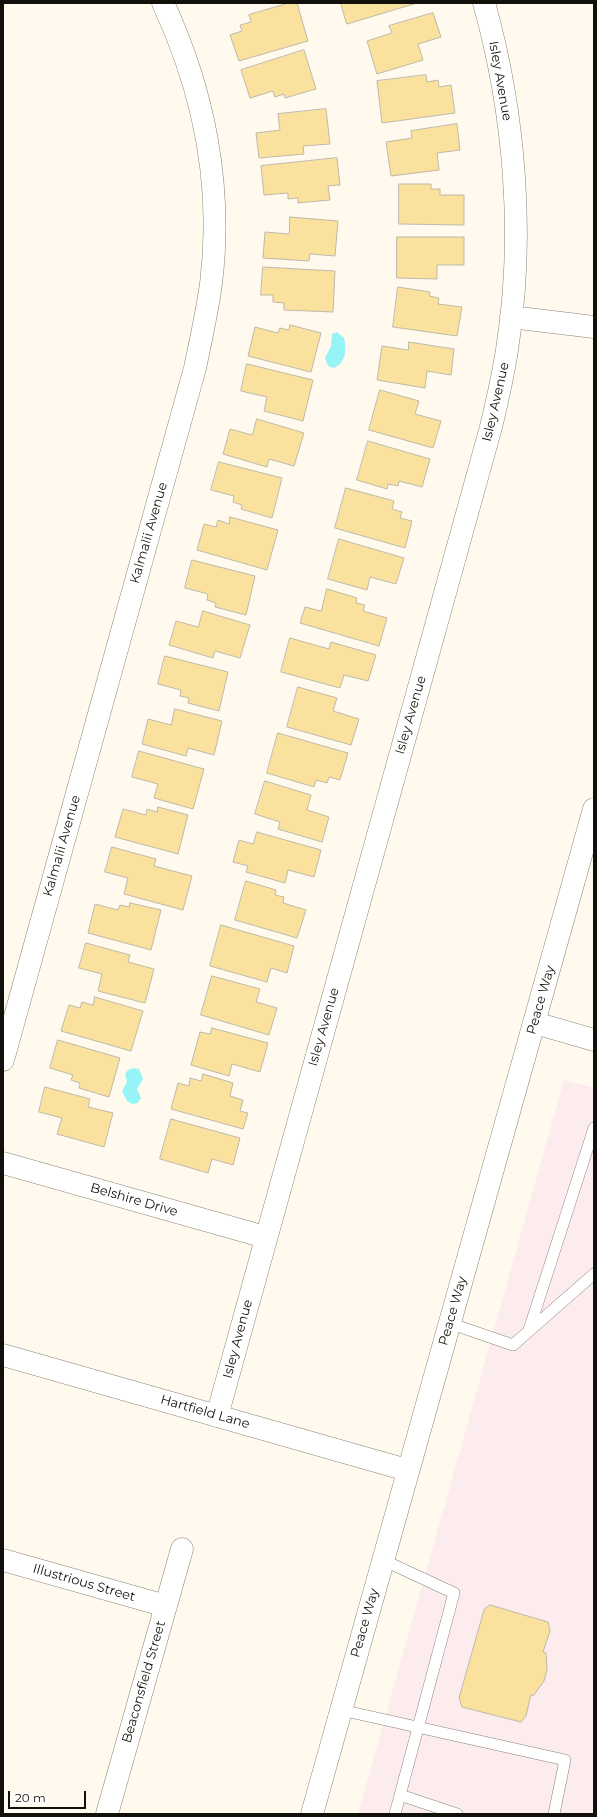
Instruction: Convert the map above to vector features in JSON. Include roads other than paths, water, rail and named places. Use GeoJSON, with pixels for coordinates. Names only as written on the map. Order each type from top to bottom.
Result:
{"type":"FeatureCollection","features":[{"type":"Feature","properties":{"kind":"street","name":"Kalmalii Avenue"},"geometry":{"type":"LineString","coordinates":[[3,1060],[195,368],[210,291],[214,218],[214,186],[209,151],[196,88],[187,58],[163,3]]}},
{"type":"Feature","properties":{"kind":"street","name":"Isley Avenue"},"geometry":{"type":"LineString","coordinates":[[217,1416],[265,1237],[491,427],[507,350],[516,244],[511,156],[508,116],[484,3]]}},
{"type":"Feature","properties":{"kind":"street"},"geometry":{"type":"LineString","coordinates":[[511,317],[594,327]]}},
{"type":"Feature","properties":{"kind":"street","name":"Peace Way"},"geometry":{"type":"LineString","coordinates":[[312,1814],[407,1470],[535,1023],[594,809]]}},
{"type":"Feature","properties":{"kind":"street"},"geometry":{"type":"LineString","coordinates":[[535,1023],[594,1040]]}},
{"type":"Feature","properties":{"kind":"street","name":"Belshire Drive"},"geometry":{"type":"LineString","coordinates":[[3,1163],[265,1237]]}},
{"type":"Feature","properties":{"kind":"street","name":"Hartfield Lane"},"geometry":{"type":"LineString","coordinates":[[3,1355],[407,1470]]}},
{"type":"Feature","properties":{"kind":"street","name":"Beaconsfield Street"},"geometry":{"type":"LineString","coordinates":[[107,1814],[182,1549]]}},
{"type":"Feature","properties":{"kind":"street","name":"Illustrious Street"},"geometry":{"type":"LineString","coordinates":[[3,1560],[166,1606]]}},
{"type":"Feature","properties":{"kind":"lane"},"geometry":{"type":"LineString","coordinates":[[530,1330],[594,1128]]}},
{"type":"Feature","properties":{"kind":"lane"},"geometry":{"type":"LineString","coordinates":[[449,1323],[513,1345],[594,1274]]}},
{"type":"Feature","properties":{"kind":"lane"},"geometry":{"type":"LineString","coordinates":[[383,1560],[454,1592],[395,1814]]}},
{"type":"Feature","properties":{"kind":"lane"},"geometry":{"type":"LineString","coordinates":[[341,1710],[565,1760],[554,1814]]}},
{"type":"Feature","properties":{"kind":"lane"},"geometry":{"type":"LineString","coordinates":[[400,1795],[457,1814]]}},
{"type":"Feature","properties":{"kind":"water"},"geometry":{"type":"Polygon","coordinates":[[[337,332],[344,338],[345,355],[341,363],[334,368],[328,366],[325,358],[331,346],[332,334],[337,332]]]}},
{"type":"Feature","properties":{"kind":"water"},"geometry":{"type":"Polygon","coordinates":[[[133,1068],[139,1069],[143,1079],[137,1089],[141,1098],[138,1103],[132,1104],[127,1101],[122,1091],[127,1082],[125,1074],[128,1070],[133,1068]]]}}]}
